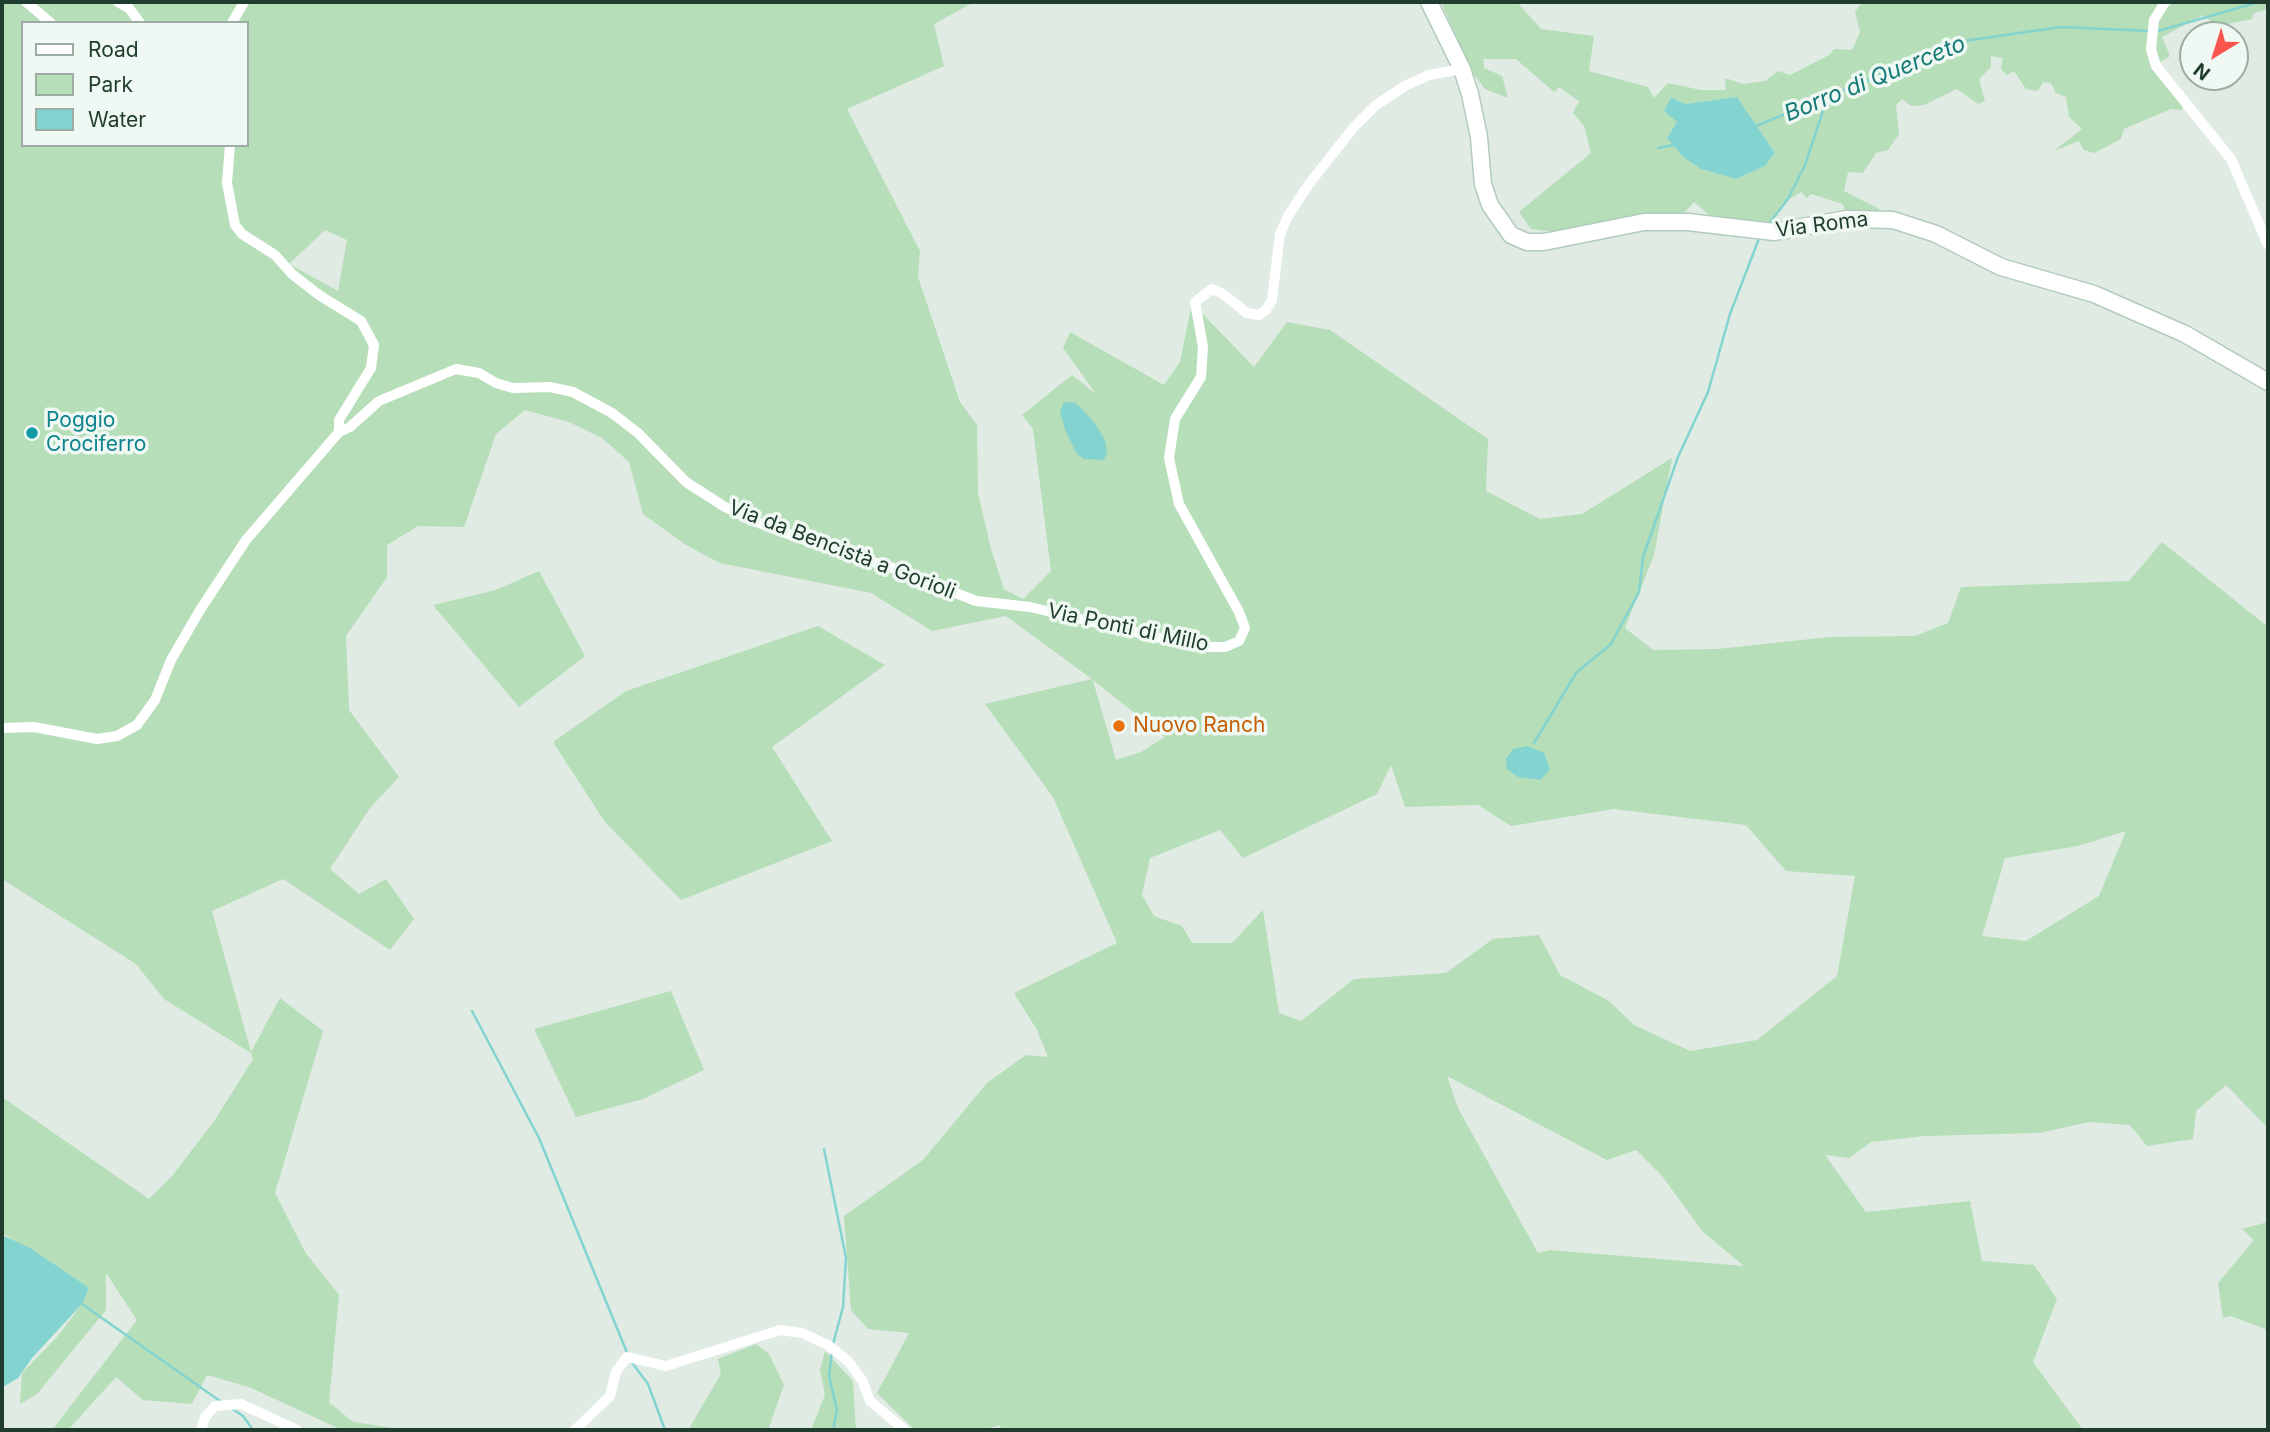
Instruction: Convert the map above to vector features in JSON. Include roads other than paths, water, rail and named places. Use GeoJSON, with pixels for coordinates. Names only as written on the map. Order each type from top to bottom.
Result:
{"type":"FeatureCollection","features":[{"type":"Feature","properties":{"kind":"main road","name":"Via Roma"},"geometry":{"type":"LineString","coordinates":[[1429,2],[1462,69],[1479,137],[1483,184],[1499,222],[1511,235],[1527,242],[1544,243],[1644,222],[1688,222],[1774,232],[1847,219],[1893,219],[1936,234],[2001,267],[2094,294],[2185,334],[2268,382]]}},
{"type":"Feature","properties":{"kind":"street"},"geometry":{"type":"LineString","coordinates":[[26,2],[49,21]]}},
{"type":"Feature","properties":{"kind":"street"},"geometry":{"type":"LineString","coordinates":[[118,2],[129,8],[139,21]]}},
{"type":"Feature","properties":{"kind":"street"},"geometry":{"type":"LineString","coordinates":[[233,21],[244,2]]}},
{"type":"Feature","properties":{"kind":"street"},"geometry":{"type":"LineString","coordinates":[[2165,2],[2154,20],[2151,49],[2156,66],[2231,159],[2268,245]]}},
{"type":"Feature","properties":{"kind":"street","name":"Via Ponti di Millo"},"geometry":{"type":"LineString","coordinates":[[985,604],[1030,607],[1198,647],[1225,647],[1239,640],[1245,628],[1239,612],[1179,504],[1168,458],[1175,419],[1201,377],[1203,347],[1195,302],[1212,289],[1247,313],[1259,315],[1266,310],[1275,286],[1280,234],[1309,184],[1354,127],[1376,105],[1405,86],[1429,75],[1462,69]]}},
{"type":"Feature","properties":{"kind":"street","name":"Via da Bencistà a Gorioli"},"geometry":{"type":"LineString","coordinates":[[230,147],[228,183],[235,225],[242,234],[275,255],[292,274],[319,295],[361,321],[374,345],[371,368],[339,420],[339,432]]}},
{"type":"Feature","properties":{"kind":"street","name":"Via da Bencistà a Gorioli"},"geometry":{"type":"LineString","coordinates":[[2,728],[34,727],[97,739],[117,736],[137,725],[155,700],[171,660],[194,620],[246,540],[339,432],[350,427],[379,401],[456,369],[479,373],[496,383],[513,388],[550,387],[573,392],[621,419],[686,482],[725,507],[759,523],[848,556],[885,565],[985,604]]}},
{"type":"Feature","properties":{"kind":"street"},"geometry":{"type":"LineString","coordinates":[[575,1430],[610,1396],[616,1372],[627,1357],[666,1366],[780,1330],[802,1333],[828,1345],[848,1361],[862,1380],[870,1401],[905,1430]]}},
{"type":"Feature","properties":{"kind":"street"},"geometry":{"type":"LineString","coordinates":[[201,1430],[205,1417],[215,1406],[242,1404],[297,1430]]}},
{"type":"Feature","properties":{"kind":"water"},"geometry":{"type":"Polygon","coordinates":[[[1671,97],[1685,104],[1737,97],[1775,153],[1765,166],[1736,179],[1701,169],[1683,157],[1667,138],[1677,122],[1664,111],[1671,97]]]}},
{"type":"Feature","properties":{"kind":"water"},"geometry":{"type":"Polygon","coordinates":[[[1064,402],[1076,403],[1094,422],[1105,440],[1107,452],[1104,460],[1084,459],[1077,454],[1065,430],[1060,411],[1064,402]]]}},
{"type":"Feature","properties":{"kind":"water"},"geometry":{"type":"Polygon","coordinates":[[[1528,746],[1544,753],[1550,769],[1541,780],[1518,777],[1507,769],[1506,759],[1513,749],[1528,746]]]}},
{"type":"Feature","properties":{"kind":"water"},"geometry":{"type":"Polygon","coordinates":[[[2,1235],[30,1248],[89,1288],[82,1304],[32,1358],[18,1378],[3,1387],[2,1235]]]}},
{"type":"Feature","properties":{"kind":"waterway","name":"Borro di Querceto"},"geometry":{"type":"LineString","coordinates":[[2158,31],[2259,2]]}},
{"type":"Feature","properties":{"kind":"waterway","name":"Borro di Querceto"},"geometry":{"type":"LineString","coordinates":[[1756,126],[1964,41],[2061,27],[2151,31]]}},
{"type":"Feature","properties":{"kind":"waterway"},"geometry":{"type":"LineString","coordinates":[[1768,225],[1788,199],[1805,165],[1828,96]]}},
{"type":"Feature","properties":{"kind":"waterway","name":"Borro di Querceto"},"geometry":{"type":"LineString","coordinates":[[1658,148],[1674,145]]}},
{"type":"Feature","properties":{"kind":"waterway"},"geometry":{"type":"LineString","coordinates":[[1534,743],[1576,673],[1611,644],[1639,592],[1643,557],[1678,457],[1708,392],[1730,314],[1760,236]]}},
{"type":"Feature","properties":{"kind":"waterway"},"geometry":{"type":"LineString","coordinates":[[472,1011],[539,1138],[628,1355]]}},
{"type":"Feature","properties":{"kind":"waterway"},"geometry":{"type":"LineString","coordinates":[[824,1149],[846,1258],[843,1307],[833,1344]]}},
{"type":"Feature","properties":{"kind":"waterway"},"geometry":{"type":"LineString","coordinates":[[82,1304],[220,1401]]}},
{"type":"Feature","properties":{"kind":"waterway"},"geometry":{"type":"LineString","coordinates":[[832,1351],[829,1376],[837,1410],[833,1430]]}},
{"type":"Feature","properties":{"kind":"waterway"},"geometry":{"type":"LineString","coordinates":[[633,1364],[648,1384],[665,1430]]}},
{"type":"Feature","properties":{"kind":"waterway"},"geometry":{"type":"LineString","coordinates":[[231,1408],[243,1416],[253,1430]]}},
{"type":"Feature","properties":{"kind":"place","name":"Poggio Crociferro"},"geometry":{"type":"Point","coordinates":[32,433]}},
{"type":"Feature","properties":{"kind":"place","name":"Nuovo Ranch"},"geometry":{"type":"Point","coordinates":[1119,726]}}]}
